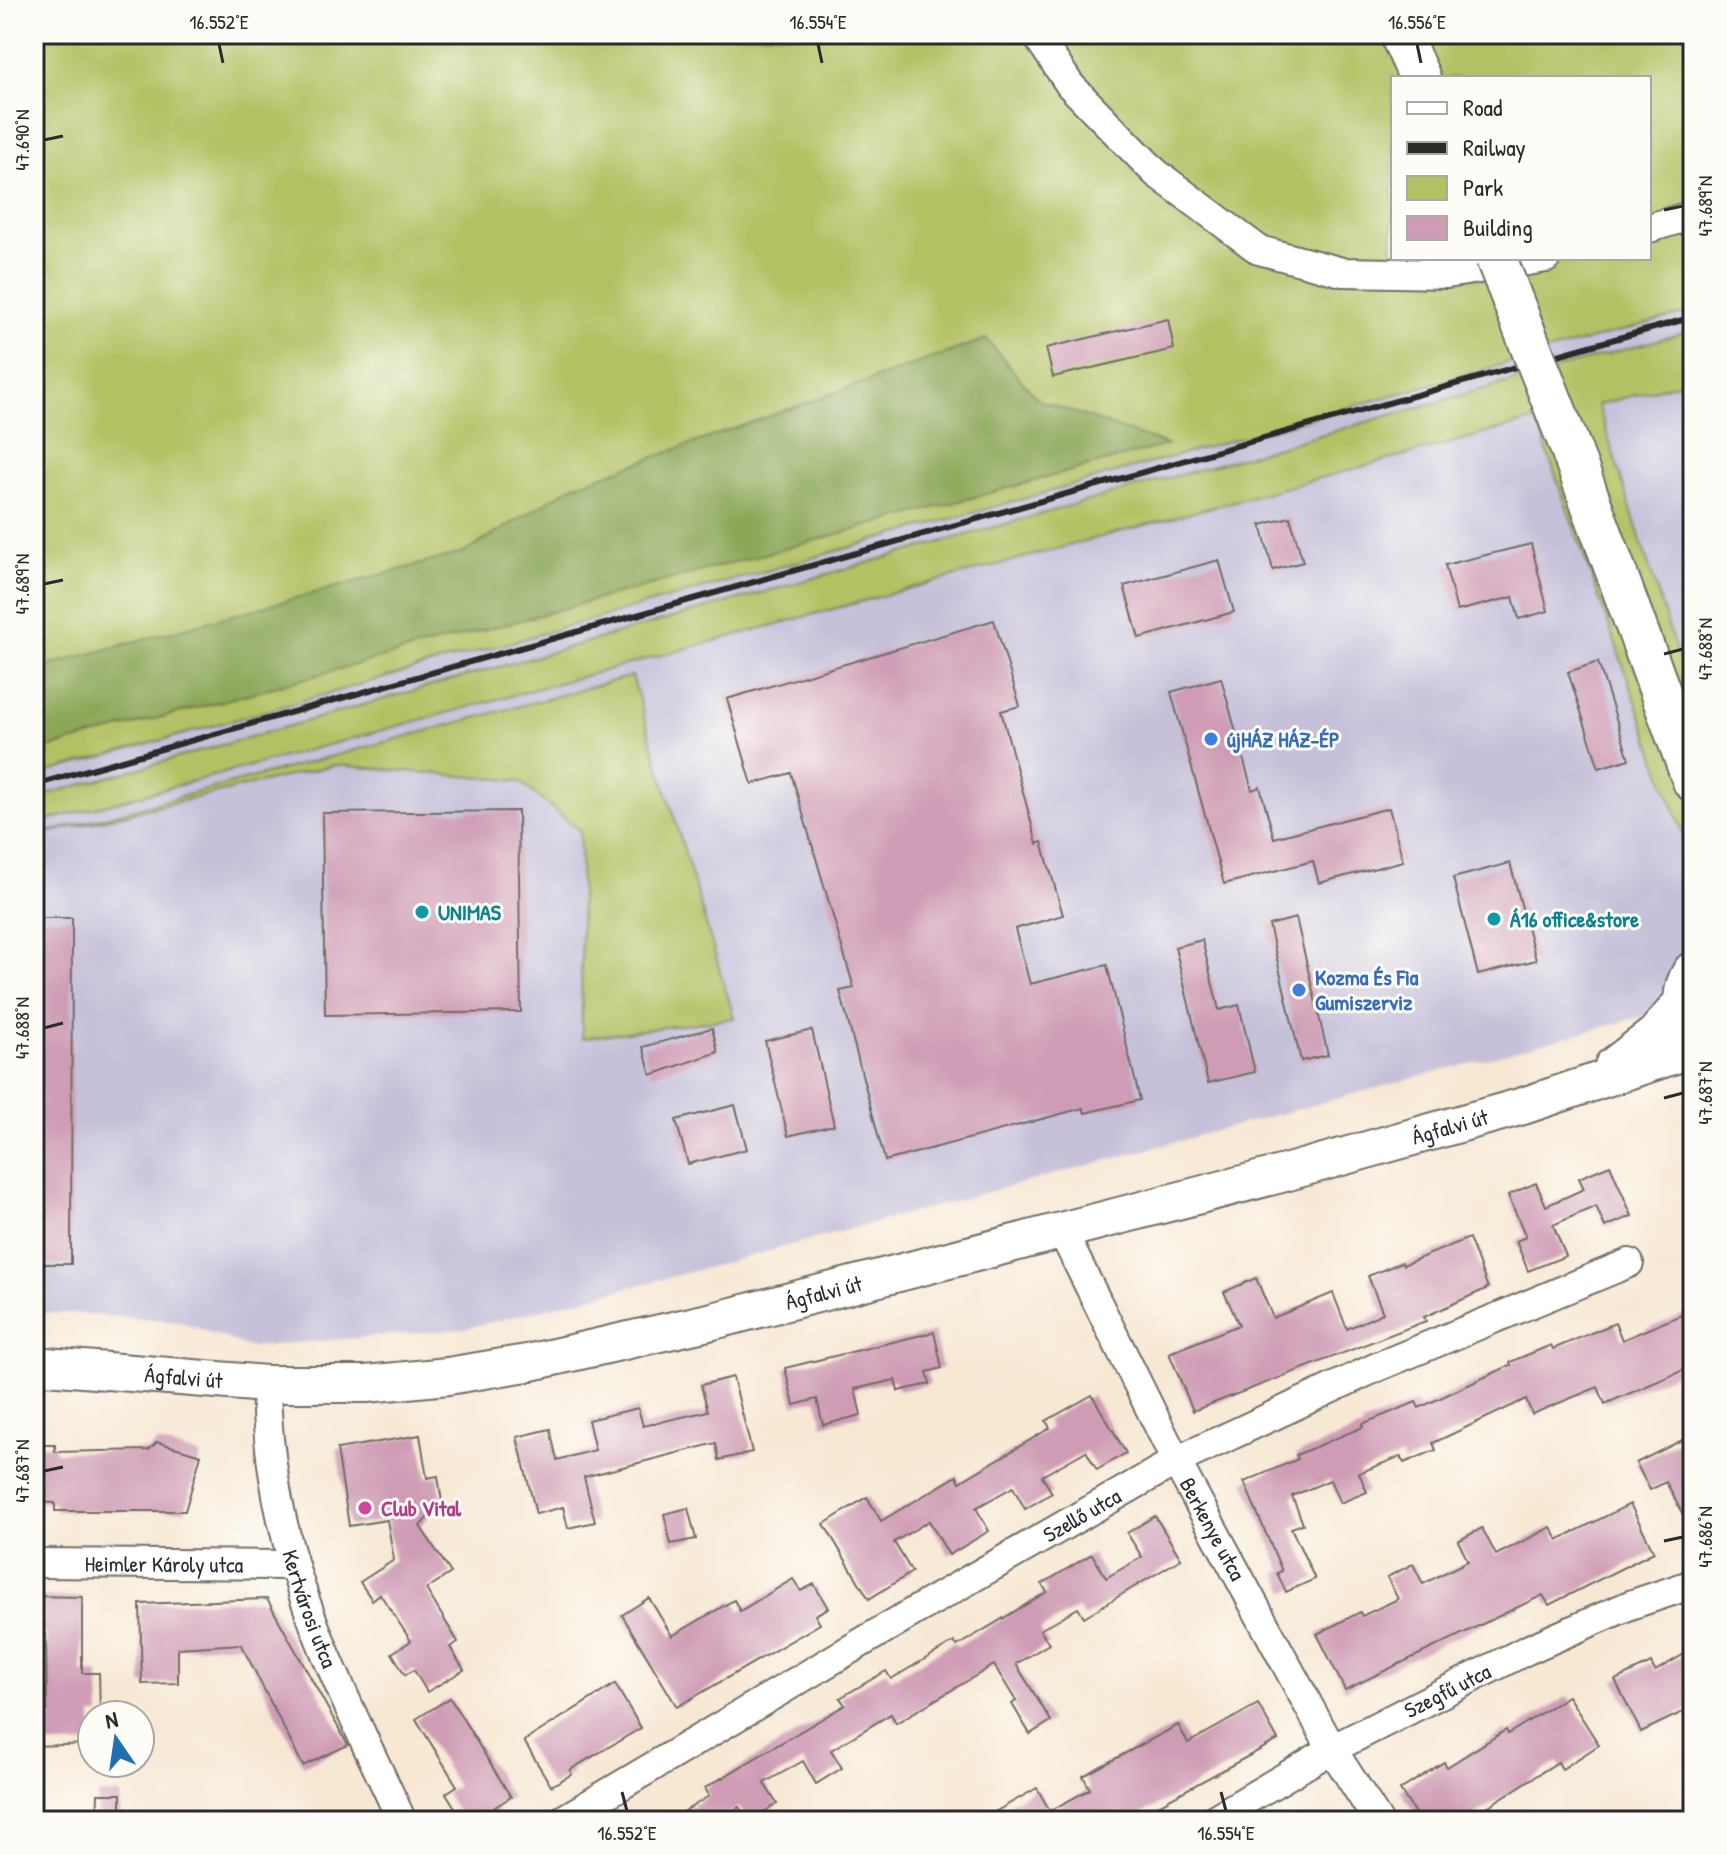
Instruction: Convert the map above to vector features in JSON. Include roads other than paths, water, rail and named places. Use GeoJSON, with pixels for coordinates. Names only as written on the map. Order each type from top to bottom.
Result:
{"type":"FeatureCollection","features":[{"type":"Feature","properties":{"kind":"main road"},"geometry":{"type":"LineString","coordinates":[[1400,34],[1419,76]]}},
{"type":"Feature","properties":{"kind":"main road"},"geometry":{"type":"LineString","coordinates":[[1497,260],[1572,452],[1693,781]]}},
{"type":"Feature","properties":{"kind":"street"},"geometry":{"type":"LineString","coordinates":[[1036,34],[1070,85],[1156,173],[1259,250],[1342,272],[1447,274],[1534,260]]}},
{"type":"Feature","properties":{"kind":"street"},"geometry":{"type":"LineString","coordinates":[[1651,227],[1693,215]]}},
{"type":"Feature","properties":{"kind":"street","name":"Ágfalvi út"},"geometry":{"type":"LineString","coordinates":[[1593,1082],[1655,1034],[1690,1000]]}},
{"type":"Feature","properties":{"kind":"street","name":"Ágfalvi út"},"geometry":{"type":"LineString","coordinates":[[34,1365],[266,1384],[366,1384],[448,1376],[527,1363],[713,1321],[1348,1156],[1523,1106],[1693,1049]]}},
{"type":"Feature","properties":{"kind":"street","name":"Berkenye utca"},"geometry":{"type":"LineString","coordinates":[[1062,1231],[1176,1461],[1332,1749],[1378,1821]]}},
{"type":"Feature","properties":{"kind":"street","name":"Szellő utca"},"geometry":{"type":"LineString","coordinates":[[561,1821],[913,1612],[1176,1461],[1377,1367],[1629,1263]]}},
{"type":"Feature","properties":{"kind":"street","name":"Kertvárosi utca"},"geometry":{"type":"LineString","coordinates":[[266,1384],[273,1470],[293,1565],[315,1628],[402,1821]]}},
{"type":"Feature","properties":{"kind":"street","name":"Heimler Károly utca"},"geometry":{"type":"LineString","coordinates":[[34,1563],[293,1565]]}},
{"type":"Feature","properties":{"kind":"street","name":"Szegfű utca"},"geometry":{"type":"LineString","coordinates":[[1211,1821],[1332,1749],[1527,1650],[1630,1605],[1693,1584]]}},
{"type":"Feature","properties":{"kind":"railway"},"geometry":{"type":"LineString","coordinates":[[34,785],[1693,317]]}},
{"type":"Feature","properties":{"kind":"place","name":"újHÁZ HÁZ-ÉP"},"geometry":{"type":"Point","coordinates":[1211,739]}},
{"type":"Feature","properties":{"kind":"place","name":"UNIMAS"},"geometry":{"type":"Point","coordinates":[422,912]}},
{"type":"Feature","properties":{"kind":"place","name":"Á16 office&store"},"geometry":{"type":"Point","coordinates":[1494,919]}},
{"type":"Feature","properties":{"kind":"place","name":"Kozma És Fia Gumiszerviz"},"geometry":{"type":"Point","coordinates":[1299,990]}},
{"type":"Feature","properties":{"kind":"place","name":"Club Vital"},"geometry":{"type":"Point","coordinates":[365,1508]}}]}
